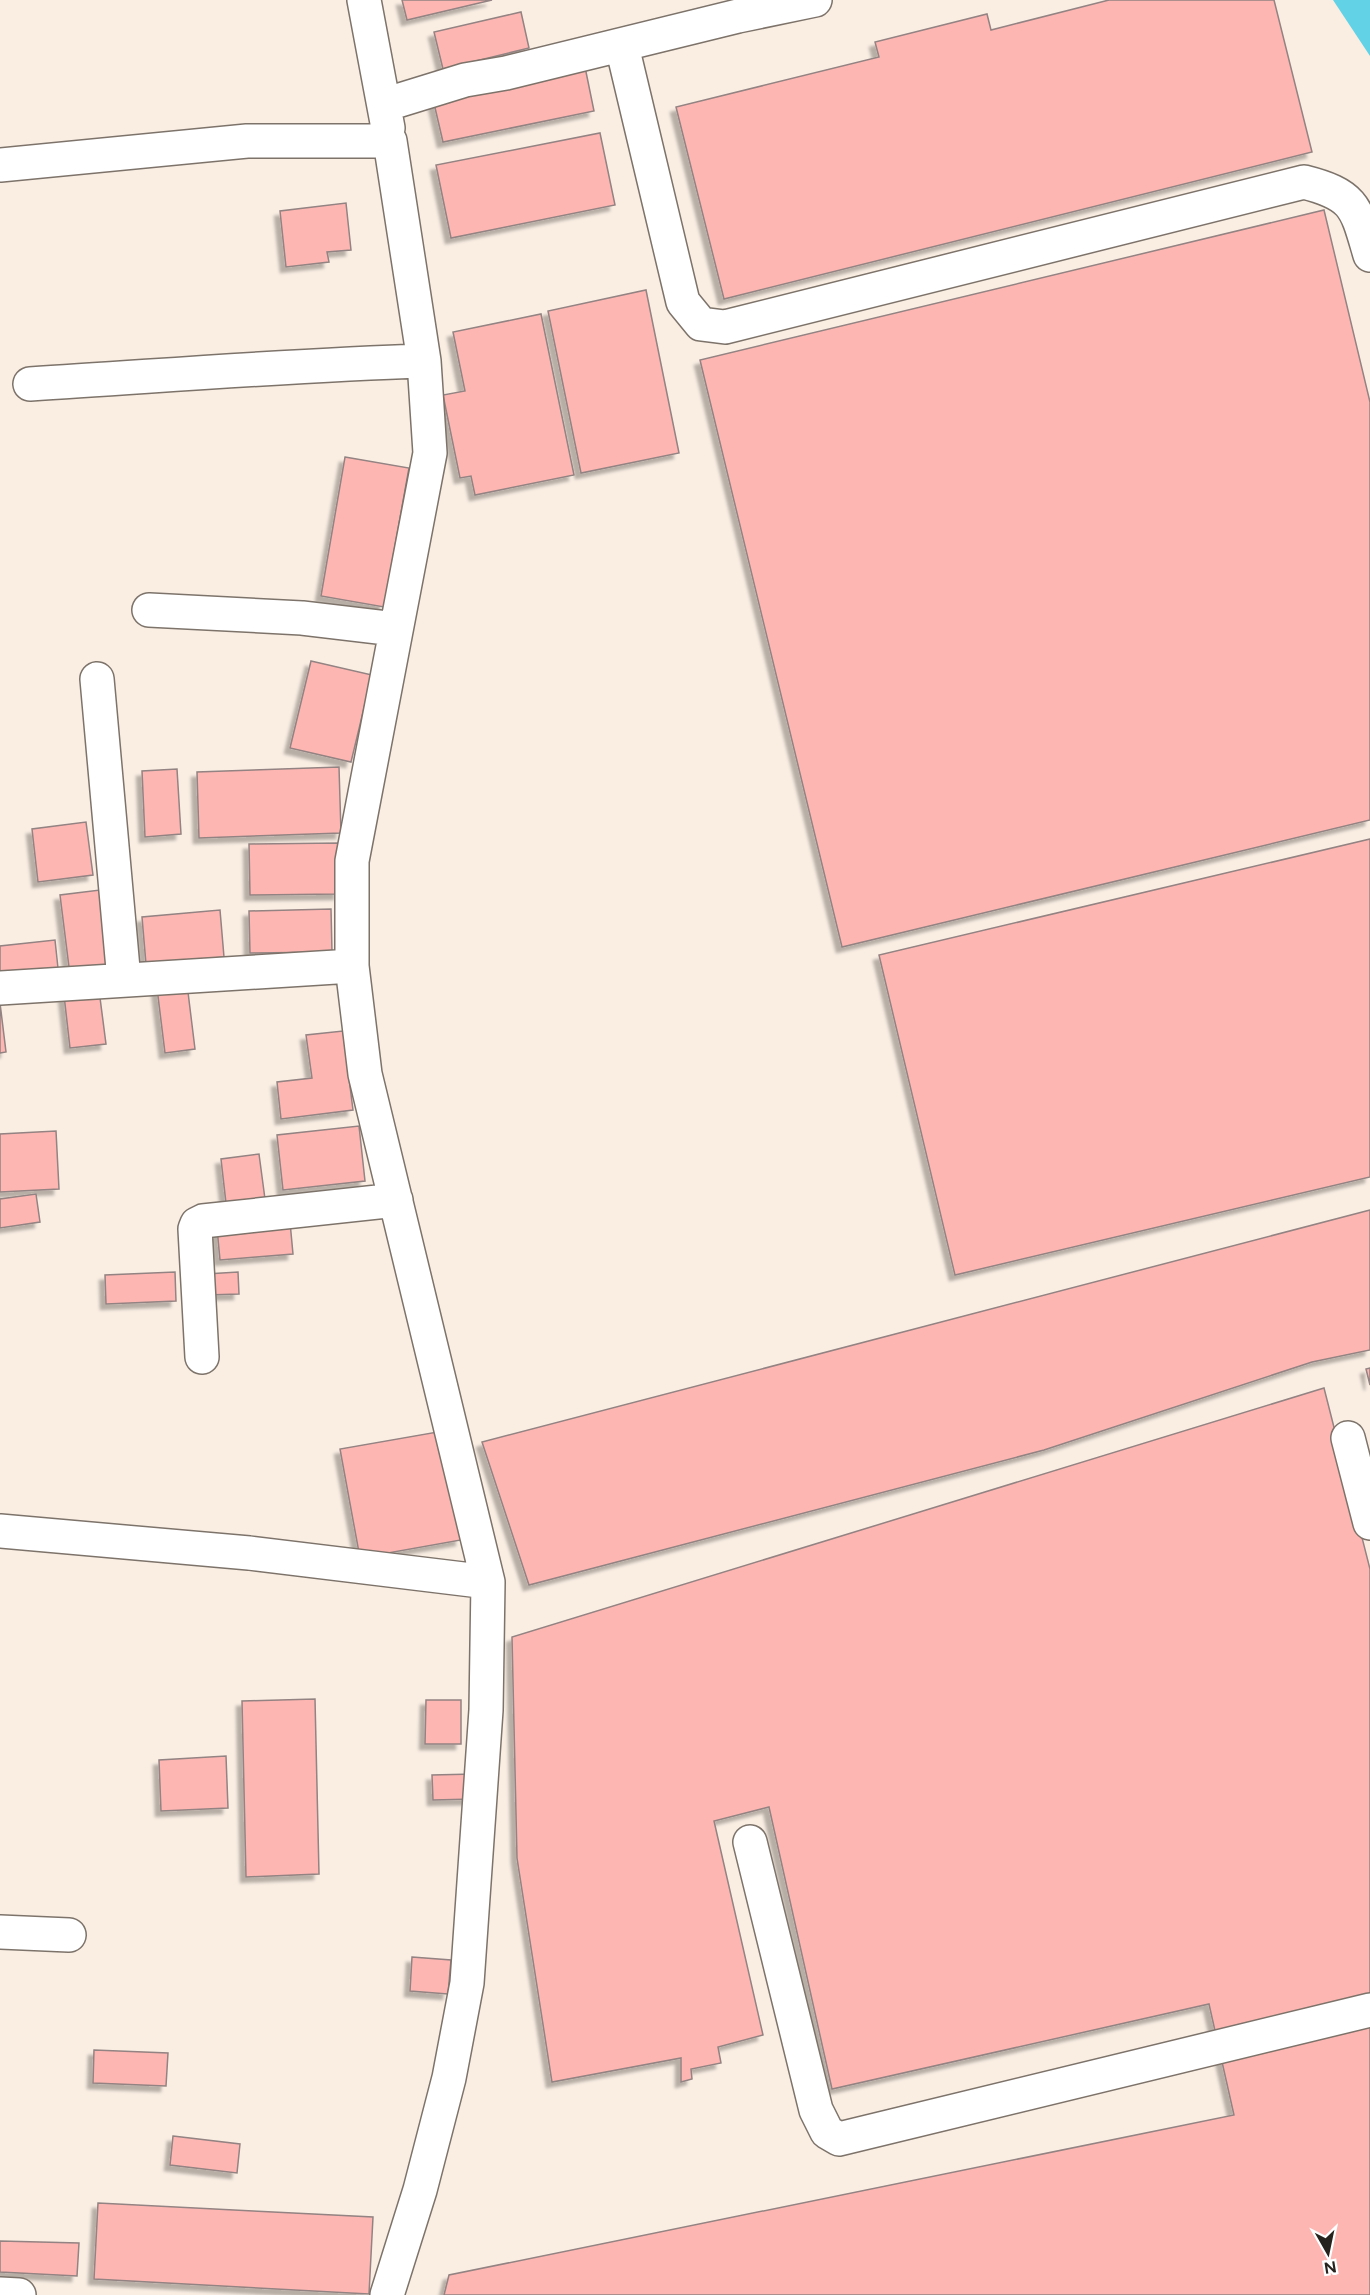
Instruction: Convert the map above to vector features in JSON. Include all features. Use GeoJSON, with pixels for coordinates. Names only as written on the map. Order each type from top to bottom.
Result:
{"type":"FeatureCollection","features":[{"type":"Feature","properties":{"kind":"street"},"geometry":{"type":"LineString","coordinates":[[364,0],[390,141],[424,361],[430,453],[352,861],[352,966],[365,1074],[488,1582],[486,1710],[467,1983],[449,2078],[420,2190],[387,2295]]}},
{"type":"Feature","properties":{"kind":"street"},"geometry":{"type":"LineString","coordinates":[[384,105],[465,80],[506,73],[622,46],[697,13],[815,0]]}},
{"type":"Feature","properties":{"kind":"street"},"geometry":{"type":"LineString","coordinates":[[622,46],[683,302],[701,324],[725,327],[1304,182],[1329,188],[1350,202],[1360,221],[1370,255]]}},
{"type":"Feature","properties":{"kind":"street"},"geometry":{"type":"LineString","coordinates":[[0,165],[247,141],[390,141]]}},
{"type":"Feature","properties":{"kind":"street"},"geometry":{"type":"LineString","coordinates":[[30,384],[326,364],[424,361]]}},
{"type":"Feature","properties":{"kind":"street"},"geometry":{"type":"LineString","coordinates":[[149,610],[302,618],[395,629]]}},
{"type":"Feature","properties":{"kind":"street"},"geometry":{"type":"LineString","coordinates":[[97,679],[124,980]]}},
{"type":"Feature","properties":{"kind":"street"},"geometry":{"type":"LineString","coordinates":[[0,988],[352,966]]}},
{"type":"Feature","properties":{"kind":"street"},"geometry":{"type":"LineString","coordinates":[[202,1357],[195,1229],[197,1224],[203,1221],[396,1200]]}},
{"type":"Feature","properties":{"kind":"street"},"geometry":{"type":"LineString","coordinates":[[1348,1438],[1370,1523]]}},
{"type":"Feature","properties":{"kind":"street"},"geometry":{"type":"LineString","coordinates":[[0,1531],[249,1553],[488,1582]]}},
{"type":"Feature","properties":{"kind":"street"},"geometry":{"type":"LineString","coordinates":[[750,1842],[816,2110],[826,2132],[839,2139],[1370,2010]]}},
{"type":"Feature","properties":{"kind":"street"},"geometry":{"type":"LineString","coordinates":[[0,1932],[69,1935]]}},
{"type":"Feature","properties":{"kind":"street"},"geometry":{"type":"LineString","coordinates":[[0,2294],[19,2295]]}},
{"type":"Feature","properties":{"kind":"water"},"geometry":{"type":"Polygon","coordinates":[[[1333,0],[1370,0],[1370,56],[1333,0]]]}},
{"type":"Feature","properties":{"kind":"building"},"geometry":{"type":"Polygon","coordinates":[[[402,0],[492,0],[407,20],[402,0]]]}},
{"type":"Feature","properties":{"kind":"building"},"geometry":{"type":"Polygon","coordinates":[[[1109,0],[1274,0],[1312,152],[724,299],[676,107],[879,57],[875,42],[987,14],[991,30],[1109,0]]]}},
{"type":"Feature","properties":{"kind":"building"},"geometry":{"type":"Polygon","coordinates":[[[521,12],[529,48],[443,69],[434,32],[521,12]]]}},
{"type":"Feature","properties":{"kind":"building"},"geometry":{"type":"Polygon","coordinates":[[[585,67],[594,111],[443,142],[433,99],[585,67]]]}},
{"type":"Feature","properties":{"kind":"building"},"geometry":{"type":"Polygon","coordinates":[[[600,133],[615,205],[451,238],[436,165],[600,133]]]}},
{"type":"Feature","properties":{"kind":"building"},"geometry":{"type":"Polygon","coordinates":[[[346,203],[351,250],[327,252],[329,262],[286,267],[280,211],[346,203]]]}},
{"type":"Feature","properties":{"kind":"building"},"geometry":{"type":"Polygon","coordinates":[[[1324,210],[1370,402],[1370,820],[842,947],[700,360],[1324,210]]]}},
{"type":"Feature","properties":{"kind":"building"},"geometry":{"type":"Polygon","coordinates":[[[646,290],[679,453],[581,473],[548,311],[646,290]]]}},
{"type":"Feature","properties":{"kind":"building"},"geometry":{"type":"Polygon","coordinates":[[[541,314],[574,475],[475,495],[471,476],[460,478],[443,395],[465,391],[453,332],[541,314]]]}},
{"type":"Feature","properties":{"kind":"building"},"geometry":{"type":"Polygon","coordinates":[[[345,457],[409,468],[384,607],[321,596],[345,457]]]}},
{"type":"Feature","properties":{"kind":"building"},"geometry":{"type":"Polygon","coordinates":[[[311,661],[372,675],[351,762],[290,748],[311,661]]]}},
{"type":"Feature","properties":{"kind":"building"},"geometry":{"type":"Polygon","coordinates":[[[339,767],[341,833],[199,838],[197,772],[339,767]]]}},
{"type":"Feature","properties":{"kind":"building"},"geometry":{"type":"Polygon","coordinates":[[[177,769],[181,834],[145,837],[142,771],[177,769]]]}},
{"type":"Feature","properties":{"kind":"building"},"geometry":{"type":"Polygon","coordinates":[[[86,822],[93,875],[38,882],[32,829],[86,822]]]}},
{"type":"Feature","properties":{"kind":"building"},"geometry":{"type":"Polygon","coordinates":[[[1370,839],[1370,1177],[955,1275],[879,955],[1370,839]]]}},
{"type":"Feature","properties":{"kind":"building"},"geometry":{"type":"Polygon","coordinates":[[[339,843],[339,894],[250,895],[249,844],[339,843]]]}},
{"type":"Feature","properties":{"kind":"building"},"geometry":{"type":"Polygon","coordinates":[[[100,890],[110,970],[70,975],[60,895],[100,890]]]}},
{"type":"Feature","properties":{"kind":"building"},"geometry":{"type":"Polygon","coordinates":[[[331,909],[332,952],[250,953],[249,911],[331,909]]]}},
{"type":"Feature","properties":{"kind":"building"},"geometry":{"type":"Polygon","coordinates":[[[220,910],[224,957],[146,964],[142,917],[220,910]]]}},
{"type":"Feature","properties":{"kind":"building"},"geometry":{"type":"Polygon","coordinates":[[[55,940],[58,968],[0,973],[0,946],[55,940]]]}},
{"type":"Feature","properties":{"kind":"building"},"geometry":{"type":"Polygon","coordinates":[[[187,984],[195,1049],[165,1053],[157,988],[187,984]]]}},
{"type":"Feature","properties":{"kind":"building"},"geometry":{"type":"Polygon","coordinates":[[[99,990],[106,1044],[70,1048],[64,995],[99,990]]]}},
{"type":"Feature","properties":{"kind":"building"},"geometry":{"type":"Polygon","coordinates":[[[0,1003],[6,1052],[0,1053],[0,1003]]]}},
{"type":"Feature","properties":{"kind":"building"},"geometry":{"type":"Polygon","coordinates":[[[343,1031],[353,1110],[281,1119],[277,1082],[312,1078],[306,1035],[343,1031]]]}},
{"type":"Feature","properties":{"kind":"building"},"geometry":{"type":"Polygon","coordinates":[[[359,1126],[365,1181],[283,1190],[277,1135],[359,1126]]]}},
{"type":"Feature","properties":{"kind":"building"},"geometry":{"type":"Polygon","coordinates":[[[56,1131],[59,1189],[0,1192],[0,1134],[56,1131]]]}},
{"type":"Feature","properties":{"kind":"building"},"geometry":{"type":"Polygon","coordinates":[[[259,1154],[265,1199],[226,1203],[221,1159],[259,1154]]]}},
{"type":"Feature","properties":{"kind":"building"},"geometry":{"type":"Polygon","coordinates":[[[36,1194],[40,1222],[0,1228],[0,1199],[36,1194]]]}},
{"type":"Feature","properties":{"kind":"building"},"geometry":{"type":"Polygon","coordinates":[[[1370,1210],[1370,1350],[1312,1362],[1044,1450],[529,1585],[482,1442],[1370,1210]]]}},
{"type":"Feature","properties":{"kind":"building"},"geometry":{"type":"Polygon","coordinates":[[[290,1222],[293,1254],[220,1260],[217,1228],[290,1222]]]}},
{"type":"Feature","properties":{"kind":"building"},"geometry":{"type":"Polygon","coordinates":[[[175,1272],[176,1301],[106,1304],[105,1275],[175,1272]]]}},
{"type":"Feature","properties":{"kind":"building"},"geometry":{"type":"Polygon","coordinates":[[[238,1272],[239,1294],[207,1295],[206,1274],[238,1272]]]}},
{"type":"Feature","properties":{"kind":"building"},"geometry":{"type":"Polygon","coordinates":[[[1370,1368],[1370,1385],[1366,1369],[1370,1368]]]}},
{"type":"Feature","properties":{"kind":"building"},"geometry":{"type":"Polygon","coordinates":[[[1324,1388],[1370,1569],[1370,2295],[444,2295],[449,2275],[1234,2115],[1209,2004],[832,2089],[769,1807],[714,1821],[763,2035],[718,2047],[721,2063],[691,2069],[692,2079],[681,2082],[681,2058],[552,2082],[517,1858],[512,1637],[1324,1388]]]}},
{"type":"Feature","properties":{"kind":"building"},"geometry":{"type":"Polygon","coordinates":[[[443,1431],[461,1540],[360,1558],[340,1449],[443,1431]]]}},
{"type":"Feature","properties":{"kind":"building"},"geometry":{"type":"Polygon","coordinates":[[[315,1699],[319,1874],[246,1877],[242,1701],[315,1699]]]}},
{"type":"Feature","properties":{"kind":"building"},"geometry":{"type":"Polygon","coordinates":[[[426,1700],[461,1700],[461,1744],[425,1744],[426,1700]]]}},
{"type":"Feature","properties":{"kind":"building"},"geometry":{"type":"Polygon","coordinates":[[[226,1756],[228,1808],[161,1811],[159,1760],[226,1756]]]}},
{"type":"Feature","properties":{"kind":"building"},"geometry":{"type":"Polygon","coordinates":[[[474,1774],[474,1799],[433,1800],[432,1775],[474,1774]]]}},
{"type":"Feature","properties":{"kind":"building"},"geometry":{"type":"Polygon","coordinates":[[[412,1957],[451,1960],[448,1994],[410,1991],[412,1957]]]}},
{"type":"Feature","properties":{"kind":"building"},"geometry":{"type":"Polygon","coordinates":[[[94,2050],[168,2053],[166,2086],[93,2083],[94,2050]]]}},
{"type":"Feature","properties":{"kind":"building"},"geometry":{"type":"Polygon","coordinates":[[[173,2136],[240,2144],[237,2173],[170,2165],[173,2136]]]}},
{"type":"Feature","properties":{"kind":"building"},"geometry":{"type":"Polygon","coordinates":[[[98,2203],[373,2217],[369,2294],[94,2279],[98,2203]]]}},
{"type":"Feature","properties":{"kind":"building"},"geometry":{"type":"Polygon","coordinates":[[[0,2241],[79,2243],[77,2276],[0,2272],[0,2241]]]}}]}
